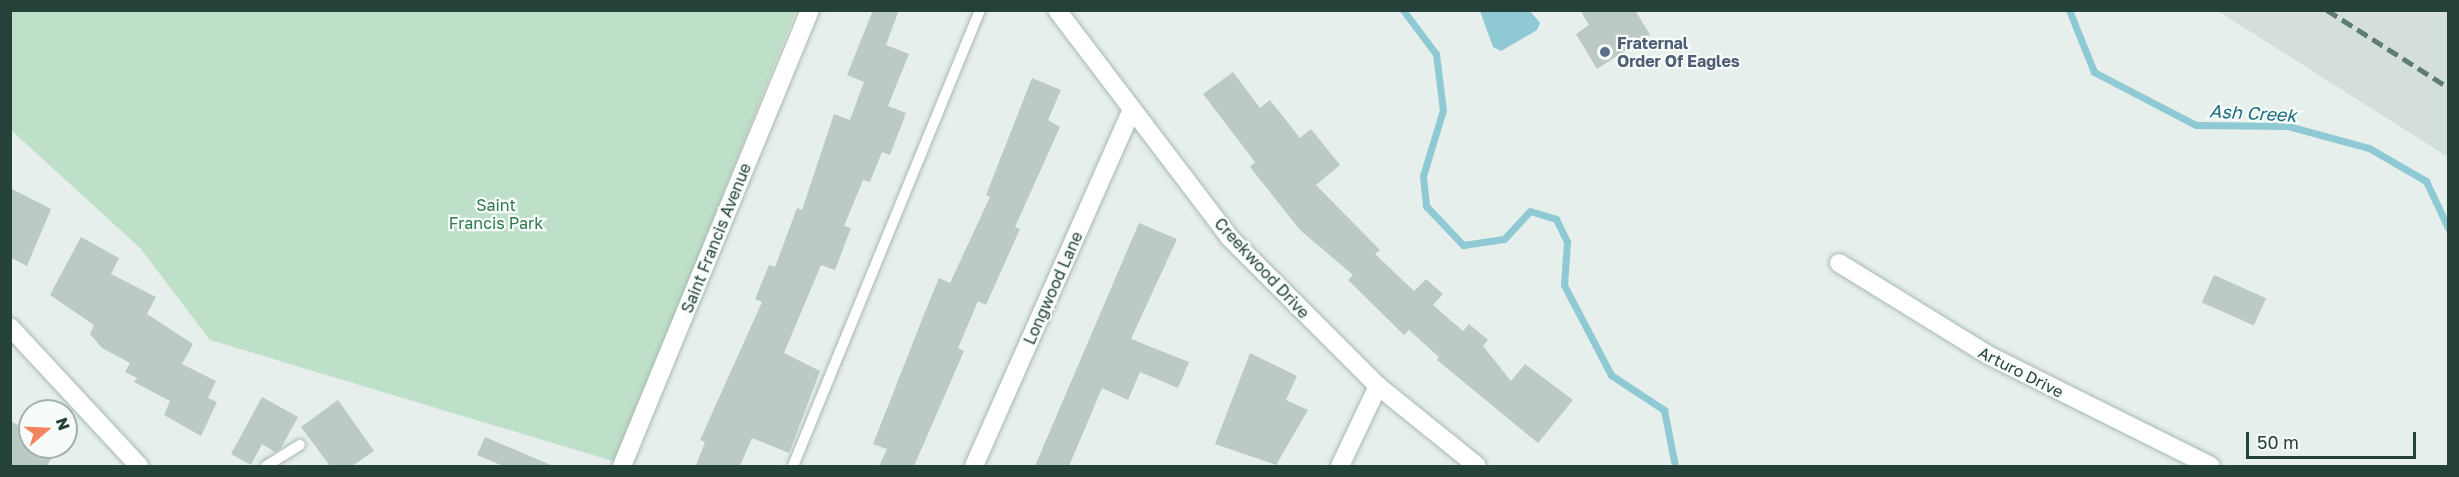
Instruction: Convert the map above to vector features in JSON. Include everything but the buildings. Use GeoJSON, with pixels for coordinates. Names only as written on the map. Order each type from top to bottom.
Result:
{"type":"FeatureCollection","features":[{"type":"Feature","properties":{"kind":"street","name":"Saint Francis Avenue"},"geometry":{"type":"LineString","coordinates":[[622,466],[810,10]]}},
{"type":"Feature","properties":{"kind":"street","name":"Creekwood Drive"},"geometry":{"type":"LineString","coordinates":[[1058,10],[1229,237],[1378,386],[1477,466]]}},
{"type":"Feature","properties":{"kind":"street","name":"Longwood Lane"},"geometry":{"type":"LineString","coordinates":[[974,466],[1132,110]]}},
{"type":"Feature","properties":{"kind":"street","name":"Arturo Drive"},"geometry":{"type":"LineString","coordinates":[[1839,263],[1988,355],[2211,466]]}},
{"type":"Feature","properties":{"kind":"street"},"geometry":{"type":"LineString","coordinates":[[10,327],[39,351],[106,437],[139,466]]}},
{"type":"Feature","properties":{"kind":"street"},"geometry":{"type":"LineString","coordinates":[[1340,466],[1378,386]]}},
{"type":"Feature","properties":{"kind":"lane"},"geometry":{"type":"LineString","coordinates":[[792,466],[980,10]]}},
{"type":"Feature","properties":{"kind":"lane"},"geometry":{"type":"LineString","coordinates":[[266,466],[300,445]]}},
{"type":"Feature","properties":{"kind":"shaded area"},"geometry":{"type":"Polygon","coordinates":[[[2218,11],[2448,11],[2448,157],[2218,11]]]}},
{"type":"Feature","properties":{"kind":"green space","name":"Saint Francis Park"},"geometry":{"type":"Polygon","coordinates":[[[10,11],[796,11],[616,462],[210,340],[140,248],[11,130],[10,11]]]}},
{"type":"Feature","properties":{"kind":"water"},"geometry":{"type":"Polygon","coordinates":[[[1480,11],[1530,11],[1540,23],[1537,30],[1501,51],[1493,47],[1480,11]]]}},
{"type":"Feature","properties":{"kind":"waterway"},"geometry":{"type":"LineString","coordinates":[[1403,10],[1436,54],[1443,110],[1423,176],[1426,206],[1463,245],[1504,239],[1530,211],[1556,219],[1567,242],[1564,285],[1611,375],[1664,410],[1675,466]]}},
{"type":"Feature","properties":{"kind":"waterway","name":"Ash Creek"},"geometry":{"type":"LineString","coordinates":[[2069,10],[2094,72],[2196,125],[2288,126],[2369,148],[2426,181],[2448,228]]}},
{"type":"Feature","properties":{"kind":"railway"},"geometry":{"type":"LineString","coordinates":[[2327,10],[2448,87]]}},
{"type":"Feature","properties":{"kind":"place","name":"Fraternal Order Of Eagles"},"geometry":{"type":"Point","coordinates":[1605,52]}}]}
